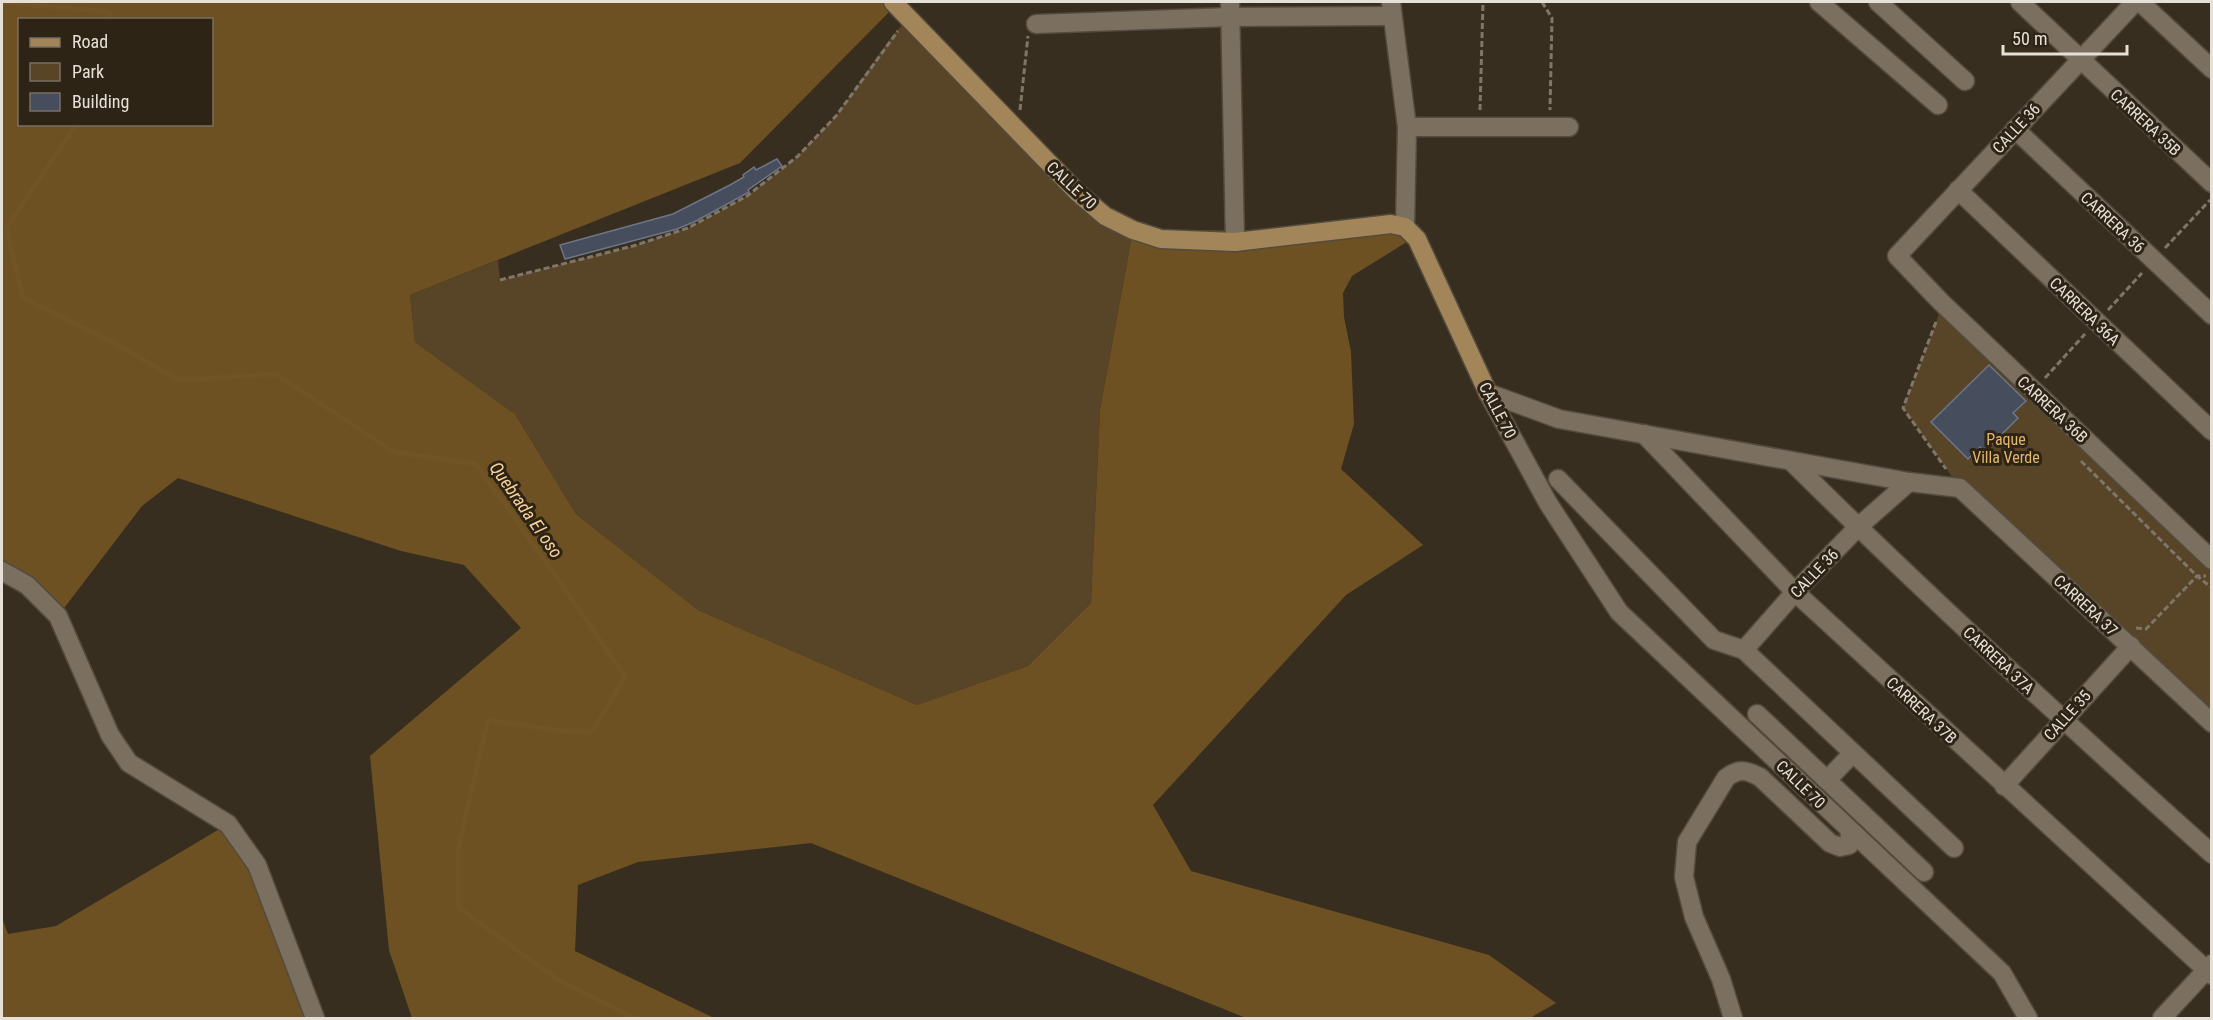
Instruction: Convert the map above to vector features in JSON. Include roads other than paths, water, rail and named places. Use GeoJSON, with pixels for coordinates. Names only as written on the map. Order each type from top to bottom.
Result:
{"type":"FeatureCollection","features":[{"type":"Feature","properties":{"kind":"main road","name":"CALLE 70"},"geometry":{"type":"LineString","coordinates":[[893,2],[1078,193],[1105,216],[1133,230],[1161,239],[1235,242],[1390,224],[1405,227],[1417,239],[1488,393]]}},
{"type":"Feature","properties":{"kind":"street"},"geometry":{"type":"LineString","coordinates":[[1819,2],[1938,105]]}},
{"type":"Feature","properties":{"kind":"street"},"geometry":{"type":"LineString","coordinates":[[1878,2],[1965,81]]}},
{"type":"Feature","properties":{"kind":"street","name":"CARRERA 35B"},"geometry":{"type":"LineString","coordinates":[[2020,2],[2211,183]]}},
{"type":"Feature","properties":{"kind":"street","name":"CALLE 36"},"geometry":{"type":"LineString","coordinates":[[1897,256],[2015,129],[2074,54],[2135,2]]}},
{"type":"Feature","properties":{"kind":"street"},"geometry":{"type":"LineString","coordinates":[[2140,2],[2211,69]]}},
{"type":"Feature","properties":{"kind":"street"},"geometry":{"type":"LineString","coordinates":[[1230,9],[1235,242]]}},
{"type":"Feature","properties":{"kind":"street"},"geometry":{"type":"LineString","coordinates":[[1036,24],[1230,9],[1392,9],[1407,127],[1405,227]]}},
{"type":"Feature","properties":{"kind":"street"},"geometry":{"type":"LineString","coordinates":[[1407,127],[1569,127]]}},
{"type":"Feature","properties":{"kind":"street","name":"CARRERA 36"},"geometry":{"type":"LineString","coordinates":[[2015,129],[2211,315]]}},
{"type":"Feature","properties":{"kind":"street","name":"CARRERA 36A"},"geometry":{"type":"LineString","coordinates":[[1958,190],[2211,431]]}},
{"type":"Feature","properties":{"kind":"street","name":"CARRERA 36B"},"geometry":{"type":"LineString","coordinates":[[1897,256],[1941,302],[2211,563]]}},
{"type":"Feature","properties":{"kind":"street"},"geometry":{"type":"LineString","coordinates":[[1488,393],[1559,419],[1909,482]]}},
{"type":"Feature","properties":{"kind":"street","name":"CALLE 70"},"geometry":{"type":"LineString","coordinates":[[1488,393],[1548,503],[1619,612],[2002,973],[2028,1018]]}},
{"type":"Feature","properties":{"kind":"street","name":"CARRERA 37B"},"geometry":{"type":"LineString","coordinates":[[1644,434],[1795,592],[2004,786],[2210,970]]}},
{"type":"Feature","properties":{"kind":"street","name":"CARRERA 37A"},"geometry":{"type":"LineString","coordinates":[[1791,461],[2062,720],[2211,854]]}},
{"type":"Feature","properties":{"kind":"street"},"geometry":{"type":"LineString","coordinates":[[1558,479],[1714,640],[1744,650],[1954,848]]}},
{"type":"Feature","properties":{"kind":"street","name":"CALLE 36"},"geometry":{"type":"LineString","coordinates":[[1744,650],[1795,592],[1858,527],[1909,482]]}},
{"type":"Feature","properties":{"kind":"street","name":"CARRERA 37"},"geometry":{"type":"LineString","coordinates":[[1909,482],[1960,488],[2211,723]]}},
{"type":"Feature","properties":{"kind":"street"},"geometry":{"type":"LineString","coordinates":[[2,571],[27,585],[58,616],[110,735],[129,763],[228,824],[257,865],[315,1018]]}},
{"type":"Feature","properties":{"kind":"street","name":"CALLE 35"},"geometry":{"type":"LineString","coordinates":[[2004,786],[2127,643]]}},
{"type":"Feature","properties":{"kind":"street"},"geometry":{"type":"LineString","coordinates":[[1757,714],[1924,872]]}},
{"type":"Feature","properties":{"kind":"street"},"geometry":{"type":"LineString","coordinates":[[1827,780],[1853,753]]}},
{"type":"Feature","properties":{"kind":"street"},"geometry":{"type":"LineString","coordinates":[[1733,1018],[1721,979],[1694,917],[1684,877],[1687,842],[1726,778],[1736,770],[1747,770],[1760,777],[1830,843],[1840,847],[1849,845],[1850,831]]}},
{"type":"Feature","properties":{"kind":"street"},"geometry":{"type":"LineString","coordinates":[[2162,1018],[2210,970]]}},
{"type":"Feature","properties":{"kind":"waterway","name":"Quebrada El oso"},"geometry":{"type":"LineString","coordinates":[[2,2],[110,12],[109,18]]}},
{"type":"Feature","properties":{"kind":"waterway","name":"Quebrada El oso"},"geometry":{"type":"LineString","coordinates":[[76,126],[6,228],[23,298],[114,343],[179,380],[276,374],[394,452],[476,464],[625,677],[592,732],[556,730],[488,720],[458,849],[458,907],[558,980],[635,1018]]}},
{"type":"Feature","properties":{"kind":"park label","name":"Paque Villa Verde"},"geometry":{"type":"Point","coordinates":[2006,448]}}]}
